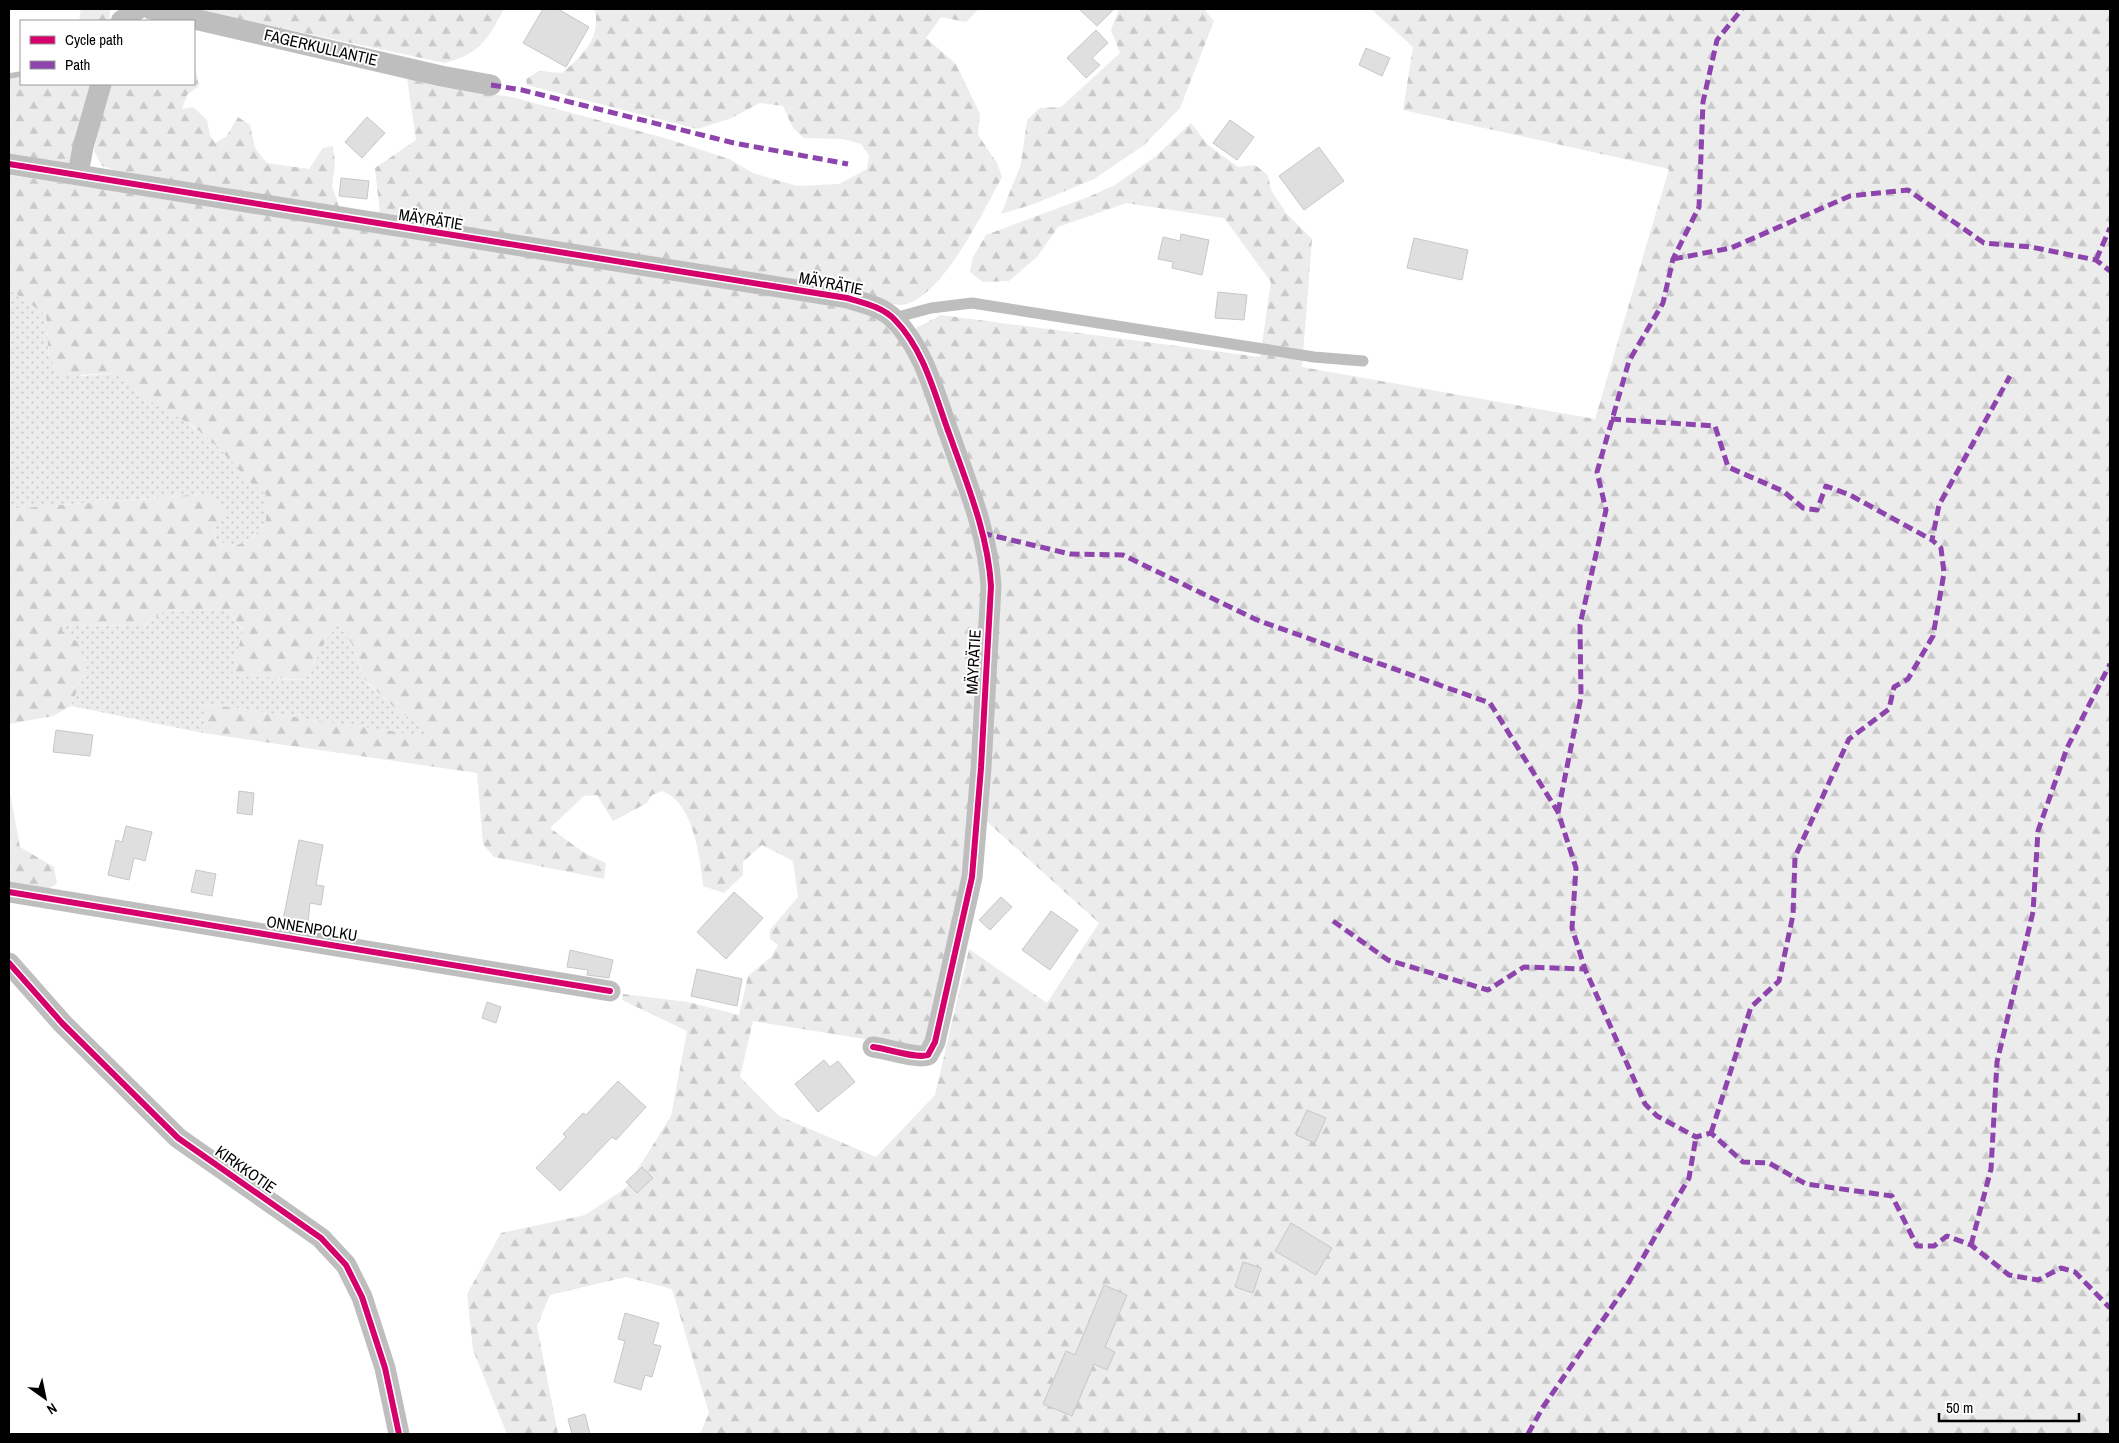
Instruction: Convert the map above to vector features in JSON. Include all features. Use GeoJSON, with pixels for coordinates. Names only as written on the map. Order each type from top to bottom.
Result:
{"type":"FeatureCollection","features":[{"type":"Feature","properties":{"kind":"street"},"geometry":{"type":"LineString","coordinates":[[122,20],[138,9]]}},
{"type":"Feature","properties":{"kind":"street","name":"FAGERKULLANTIE"},"geometry":{"type":"LineString","coordinates":[[151,9],[441,76],[491,85]]}},
{"type":"Feature","properties":{"kind":"street"},"geometry":{"type":"LineString","coordinates":[[78,174],[83,147],[101,85]]}},
{"type":"Feature","properties":{"kind":"street","name":"MÄYRÄTIE"},"geometry":{"type":"LineString","coordinates":[[9,164],[847,298],[884,310],[894,318],[910,336],[924,364],[971,496],[990,565],[991,586],[981,768],[972,877],[935,1042],[928,1055],[920,1058],[896,1050],[873,1047]]}},
{"type":"Feature","properties":{"kind":"street","name":"ONNENPOLKU"},"geometry":{"type":"LineString","coordinates":[[9,892],[610,991]]}},
{"type":"Feature","properties":{"kind":"street","name":"KIRKKOTIE"},"geometry":{"type":"LineString","coordinates":[[9,963],[68,1029],[178,1138],[321,1238],[346,1265],[362,1297],[385,1368],[399,1434]]}},
{"type":"Feature","properties":{"kind":"lane"},"geometry":{"type":"LineString","coordinates":[[894,318],[931,308],[972,303],[1305,356],[1363,361]]}},
{"type":"Feature","properties":{"kind":"green space"},"geometry":{"type":"Polygon","coordinates":[[[81,9],[110,9],[110,20],[79,20],[81,9]]]}},
{"type":"Feature","properties":{"kind":"green space"},"geometry":{"type":"Polygon","coordinates":[[[192,9],[504,9],[482,44],[467,55],[445,63],[192,9]]]}},
{"type":"Feature","properties":{"kind":"green space"},"geometry":{"type":"Polygon","coordinates":[[[594,9],[979,9],[966,22],[941,17],[926,38],[956,64],[980,114],[978,135],[997,163],[1002,177],[959,253],[945,272],[930,289],[915,300],[900,305],[884,302],[856,291],[380,214],[375,168],[416,140],[407,78],[435,86],[512,97],[665,138],[729,159],[753,173],[797,186],[839,184],[867,169],[869,155],[861,144],[843,139],[804,138],[793,128],[783,106],[760,103],[729,119],[697,129],[527,85],[526,79],[539,71],[562,73],[577,60],[589,45],[596,28],[594,9]]]}},
{"type":"Feature","properties":{"kind":"green space"},"geometry":{"type":"Polygon","coordinates":[[[1119,9],[1204,9],[1214,21],[1180,108],[1144,145],[1094,179],[1034,204],[1001,214],[1021,164],[1027,120],[1040,108],[1061,107],[1120,53],[1111,30],[1119,9]]]}},
{"type":"Feature","properties":{"kind":"green space"},"geometry":{"type":"Polygon","coordinates":[[[1371,9],[2110,9],[2110,1434],[700,1434],[709,1413],[672,1289],[626,1277],[550,1295],[537,1326],[558,1434],[507,1434],[473,1350],[467,1294],[501,1233],[585,1215],[626,1188],[671,1116],[687,1031],[622,1000],[623,994],[688,1002],[739,1015],[748,976],[771,957],[778,945],[770,939],[770,930],[798,897],[793,861],[762,845],[743,862],[743,875],[724,893],[703,886],[697,846],[688,819],[673,797],[662,791],[652,795],[647,803],[613,821],[597,795],[584,796],[550,828],[586,854],[606,863],[604,879],[494,857],[483,844],[477,773],[203,733],[206,704],[437,738],[396,709],[365,680],[352,644],[338,624],[326,640],[305,680],[232,675],[243,630],[227,609],[164,611],[143,626],[63,625],[62,631],[79,643],[85,669],[71,706],[53,716],[9,724],[9,509],[204,494],[217,501],[224,512],[213,531],[216,541],[235,546],[253,538],[266,520],[266,495],[250,482],[219,448],[193,426],[143,397],[116,373],[62,376],[49,358],[46,315],[9,289],[10,175],[854,306],[885,318],[922,372],[984,573],[963,875],[929,1041],[913,1050],[858,1038],[753,1021],[740,1077],[779,1116],[876,1157],[935,1095],[969,949],[1047,1003],[1099,923],[983,818],[996,591],[916,328],[941,315],[1260,357],[1271,282],[1224,218],[1126,203],[1058,227],[1037,257],[1009,281],[983,282],[970,272],[973,257],[986,235],[1115,185],[1156,156],[1191,123],[1208,145],[1238,167],[1255,165],[1268,175],[1271,190],[1286,213],[1312,239],[1302,367],[1595,419],[1669,169],[1403,110],[1413,47],[1371,9]]]}},
{"type":"Feature","properties":{"kind":"green space"},"geometry":{"type":"Polygon","coordinates":[[[195,68],[199,86],[187,95],[182,109],[193,107],[207,120],[210,135],[215,143],[226,137],[238,117],[250,125],[255,148],[267,163],[309,169],[323,148],[333,146],[335,163],[332,186],[340,209],[125,173],[102,166],[94,151],[109,85],[195,85],[195,68]]]}},
{"type":"Feature","properties":{"kind":"green space"},"geometry":{"type":"Polygon","coordinates":[[[9,76],[20,78],[20,85],[94,85],[73,167],[9,157],[9,76]]]}},
{"type":"Feature","properties":{"kind":"green space"},"geometry":{"type":"Polygon","coordinates":[[[9,289],[46,315],[49,358],[82,376],[116,373],[205,436],[266,495],[266,520],[253,538],[235,546],[216,541],[204,494],[9,509],[9,289]]]}},
{"type":"Feature","properties":{"kind":"green space"},"geometry":{"type":"Polygon","coordinates":[[[227,609],[278,679],[305,680],[326,640],[338,624],[352,644],[365,681],[396,709],[439,739],[207,704],[203,733],[71,706],[85,668],[61,631],[63,625],[143,626],[164,611],[227,609]]]}},
{"type":"Feature","properties":{"kind":"green space"},"geometry":{"type":"Polygon","coordinates":[[[9,787],[20,847],[54,867],[57,884],[47,889],[9,882],[9,787]]]}},
{"type":"Feature","properties":{"kind":"building"},"geometry":{"type":"Polygon","coordinates":[[[543,9],[558,9],[589,27],[566,67],[523,43],[543,9]]]}},
{"type":"Feature","properties":{"kind":"building"},"geometry":{"type":"Polygon","coordinates":[[[1079,9],[1114,9],[1097,26],[1079,9]]]}},
{"type":"Feature","properties":{"kind":"building"},"geometry":{"type":"Polygon","coordinates":[[[1096,30],[1108,43],[1092,58],[1100,65],[1086,78],[1067,58],[1096,30]]]}},
{"type":"Feature","properties":{"kind":"building"},"geometry":{"type":"Polygon","coordinates":[[[1366,48],[1390,58],[1382,76],[1359,65],[1366,48]]]}},
{"type":"Feature","properties":{"kind":"building"},"geometry":{"type":"Polygon","coordinates":[[[367,117],[385,133],[362,158],[345,142],[367,117]]]}},
{"type":"Feature","properties":{"kind":"building"},"geometry":{"type":"Polygon","coordinates":[[[1230,120],[1254,137],[1237,160],[1213,143],[1230,120]]]}},
{"type":"Feature","properties":{"kind":"building"},"geometry":{"type":"Polygon","coordinates":[[[1319,147],[1344,181],[1304,210],[1279,176],[1319,147]]]}},
{"type":"Feature","properties":{"kind":"building"},"geometry":{"type":"Polygon","coordinates":[[[341,178],[369,181],[367,199],[339,196],[341,178]]]}},
{"type":"Feature","properties":{"kind":"building"},"geometry":{"type":"Polygon","coordinates":[[[1181,234],[1209,240],[1202,275],[1172,268],[1173,262],[1158,259],[1163,237],[1180,241],[1181,234]]]}},
{"type":"Feature","properties":{"kind":"building"},"geometry":{"type":"Polygon","coordinates":[[[1414,238],[1468,250],[1462,280],[1407,268],[1414,238]]]}},
{"type":"Feature","properties":{"kind":"building"},"geometry":{"type":"Polygon","coordinates":[[[1218,292],[1247,295],[1244,320],[1215,318],[1218,292]]]}},
{"type":"Feature","properties":{"kind":"building"},"geometry":{"type":"Polygon","coordinates":[[[56,730],[93,735],[90,756],[53,752],[56,730]]]}},
{"type":"Feature","properties":{"kind":"building"},"geometry":{"type":"Polygon","coordinates":[[[239,791],[254,793],[252,815],[237,813],[239,791]]]}},
{"type":"Feature","properties":{"kind":"building"},"geometry":{"type":"Polygon","coordinates":[[[126,826],[152,832],[145,861],[134,858],[129,880],[108,875],[116,840],[122,842],[126,826]]]}},
{"type":"Feature","properties":{"kind":"building"},"geometry":{"type":"Polygon","coordinates":[[[299,840],[323,845],[316,885],[324,886],[321,905],[310,903],[308,922],[283,920],[299,840]]]}},
{"type":"Feature","properties":{"kind":"building"},"geometry":{"type":"Polygon","coordinates":[[[196,870],[216,874],[212,896],[191,892],[196,870]]]}},
{"type":"Feature","properties":{"kind":"building"},"geometry":{"type":"Polygon","coordinates":[[[734,892],[763,918],[726,959],[697,932],[734,892]]]}},
{"type":"Feature","properties":{"kind":"building"},"geometry":{"type":"Polygon","coordinates":[[[1001,897],[1012,907],[990,930],[979,920],[1001,897]]]}},
{"type":"Feature","properties":{"kind":"building"},"geometry":{"type":"Polygon","coordinates":[[[1051,911],[1078,930],[1050,970],[1022,950],[1051,911]]]}},
{"type":"Feature","properties":{"kind":"building"},"geometry":{"type":"Polygon","coordinates":[[[570,950],[613,960],[609,978],[587,975],[588,970],[567,967],[570,950]]]}},
{"type":"Feature","properties":{"kind":"building"},"geometry":{"type":"Polygon","coordinates":[[[697,969],[742,979],[737,1006],[691,996],[697,969]]]}},
{"type":"Feature","properties":{"kind":"building"},"geometry":{"type":"Polygon","coordinates":[[[487,1002],[501,1007],[496,1023],[482,1018],[487,1002]]]}},
{"type":"Feature","properties":{"kind":"building"},"geometry":{"type":"Polygon","coordinates":[[[824,1060],[830,1067],[838,1061],[855,1082],[818,1112],[795,1084],[824,1060]]]}},
{"type":"Feature","properties":{"kind":"building"},"geometry":{"type":"Polygon","coordinates":[[[618,1081],[646,1107],[616,1140],[612,1137],[560,1191],[536,1168],[566,1137],[563,1134],[583,1113],[586,1115],[618,1081]]]}},
{"type":"Feature","properties":{"kind":"building"},"geometry":{"type":"Polygon","coordinates":[[[1307,1110],[1326,1118],[1315,1143],[1296,1135],[1307,1110]]]}},
{"type":"Feature","properties":{"kind":"building"},"geometry":{"type":"Polygon","coordinates":[[[642,1167],[653,1178],[637,1193],[626,1182],[642,1167]]]}},
{"type":"Feature","properties":{"kind":"building"},"geometry":{"type":"Polygon","coordinates":[[[1291,1223],[1332,1248],[1316,1275],[1275,1251],[1291,1223]]]}},
{"type":"Feature","properties":{"kind":"building"},"geometry":{"type":"Polygon","coordinates":[[[1243,1262],[1261,1268],[1253,1293],[1235,1287],[1243,1262]]]}},
{"type":"Feature","properties":{"kind":"building"},"geometry":{"type":"Polygon","coordinates":[[[1104,1285],[1127,1295],[1105,1347],[1115,1352],[1107,1370],[1094,1364],[1072,1416],[1043,1404],[1066,1351],[1075,1355],[1104,1285]]]}},
{"type":"Feature","properties":{"kind":"building"},"geometry":{"type":"Polygon","coordinates":[[[625,1313],[659,1323],[653,1344],[661,1346],[652,1377],[645,1375],[641,1390],[614,1382],[625,1341],[618,1339],[625,1313]]]}},
{"type":"Feature","properties":{"kind":"building"},"geometry":{"type":"Polygon","coordinates":[[[585,1414],[590,1434],[572,1434],[568,1419],[585,1414]]]}},
{"type":"Feature","properties":{"kind":"waterway"},"geometry":{"type":"LineString","coordinates":[[9,76],[20,74]]}},
{"type":"Feature","properties":{"kind":"marked path"},"geometry":{"type":"LineString","coordinates":[[1558,812],[1581,697],[1580,625],[1606,510],[1597,472],[1629,361],[1663,303],[1673,259],[1699,207],[1703,102],[1717,40],[1742,9]]}},
{"type":"Feature","properties":{"kind":"marked path"},"geometry":{"type":"LineString","coordinates":[[491,85],[522,90],[734,143],[848,164]]}},
{"type":"Feature","properties":{"kind":"marked path"},"geometry":{"type":"LineString","coordinates":[[1673,259],[1731,248],[1850,196],[1908,190],[1984,243],[2031,247],[2096,260],[2110,271]]}},
{"type":"Feature","properties":{"kind":"marked path"},"geometry":{"type":"LineString","coordinates":[[2096,260],[2110,228]]}},
{"type":"Feature","properties":{"kind":"marked path"},"geometry":{"type":"LineString","coordinates":[[1711,1133],[1751,1007],[1779,981],[1793,915],[1795,857],[1849,739],[1889,709],[1894,687],[1908,679],[1933,636],[1944,573],[1941,548],[1932,540],[1939,505],[2010,376]]}},
{"type":"Feature","properties":{"kind":"marked path"},"geometry":{"type":"LineString","coordinates":[[1611,419],[1715,426],[1728,467],[1783,491],[1803,508],[1817,510],[1826,486],[1850,495],[1932,540]]}},
{"type":"Feature","properties":{"kind":"marked path"},"geometry":{"type":"LineString","coordinates":[[982,533],[1070,554],[1123,555],[1257,620],[1490,703],[1558,812],[1576,868],[1572,928],[1585,969],[1645,1104],[1657,1116],[1696,1137],[1711,1133],[1743,1162],[1769,1163],[1806,1184],[1892,1196],[1917,1246],[1934,1246],[1947,1236],[1971,1245],[2009,1275],[2038,1280],[2061,1268],[2075,1272],[2110,1308]]}},
{"type":"Feature","properties":{"kind":"marked path"},"geometry":{"type":"LineString","coordinates":[[1971,1245],[1991,1169],[1997,1062],[2033,912],[2038,831],[2067,748],[2110,664]]}},
{"type":"Feature","properties":{"kind":"marked path"},"geometry":{"type":"LineString","coordinates":[[1333,921],[1388,960],[1488,990],[1524,967],[1585,969]]}},
{"type":"Feature","properties":{"kind":"marked path"},"geometry":{"type":"LineString","coordinates":[[1528,1434],[1543,1407],[1629,1282],[1689,1178],[1696,1137]]}},
{"type":"Feature","properties":{"kind":"cycle path"},"geometry":{"type":"LineString","coordinates":[[9,164],[847,298],[879,309],[895,320],[905,332],[922,360],[934,390],[976,510],[986,547],[991,586],[981,768],[972,877],[935,1042],[928,1055],[923,1056],[873,1047]]}},
{"type":"Feature","properties":{"kind":"cycle path"},"geometry":{"type":"LineString","coordinates":[[9,892],[610,991]]}},
{"type":"Feature","properties":{"kind":"cycle path"},"geometry":{"type":"LineString","coordinates":[[9,963],[62,1023],[178,1138],[321,1238],[346,1265],[362,1297],[385,1368],[399,1434]]}}]}
